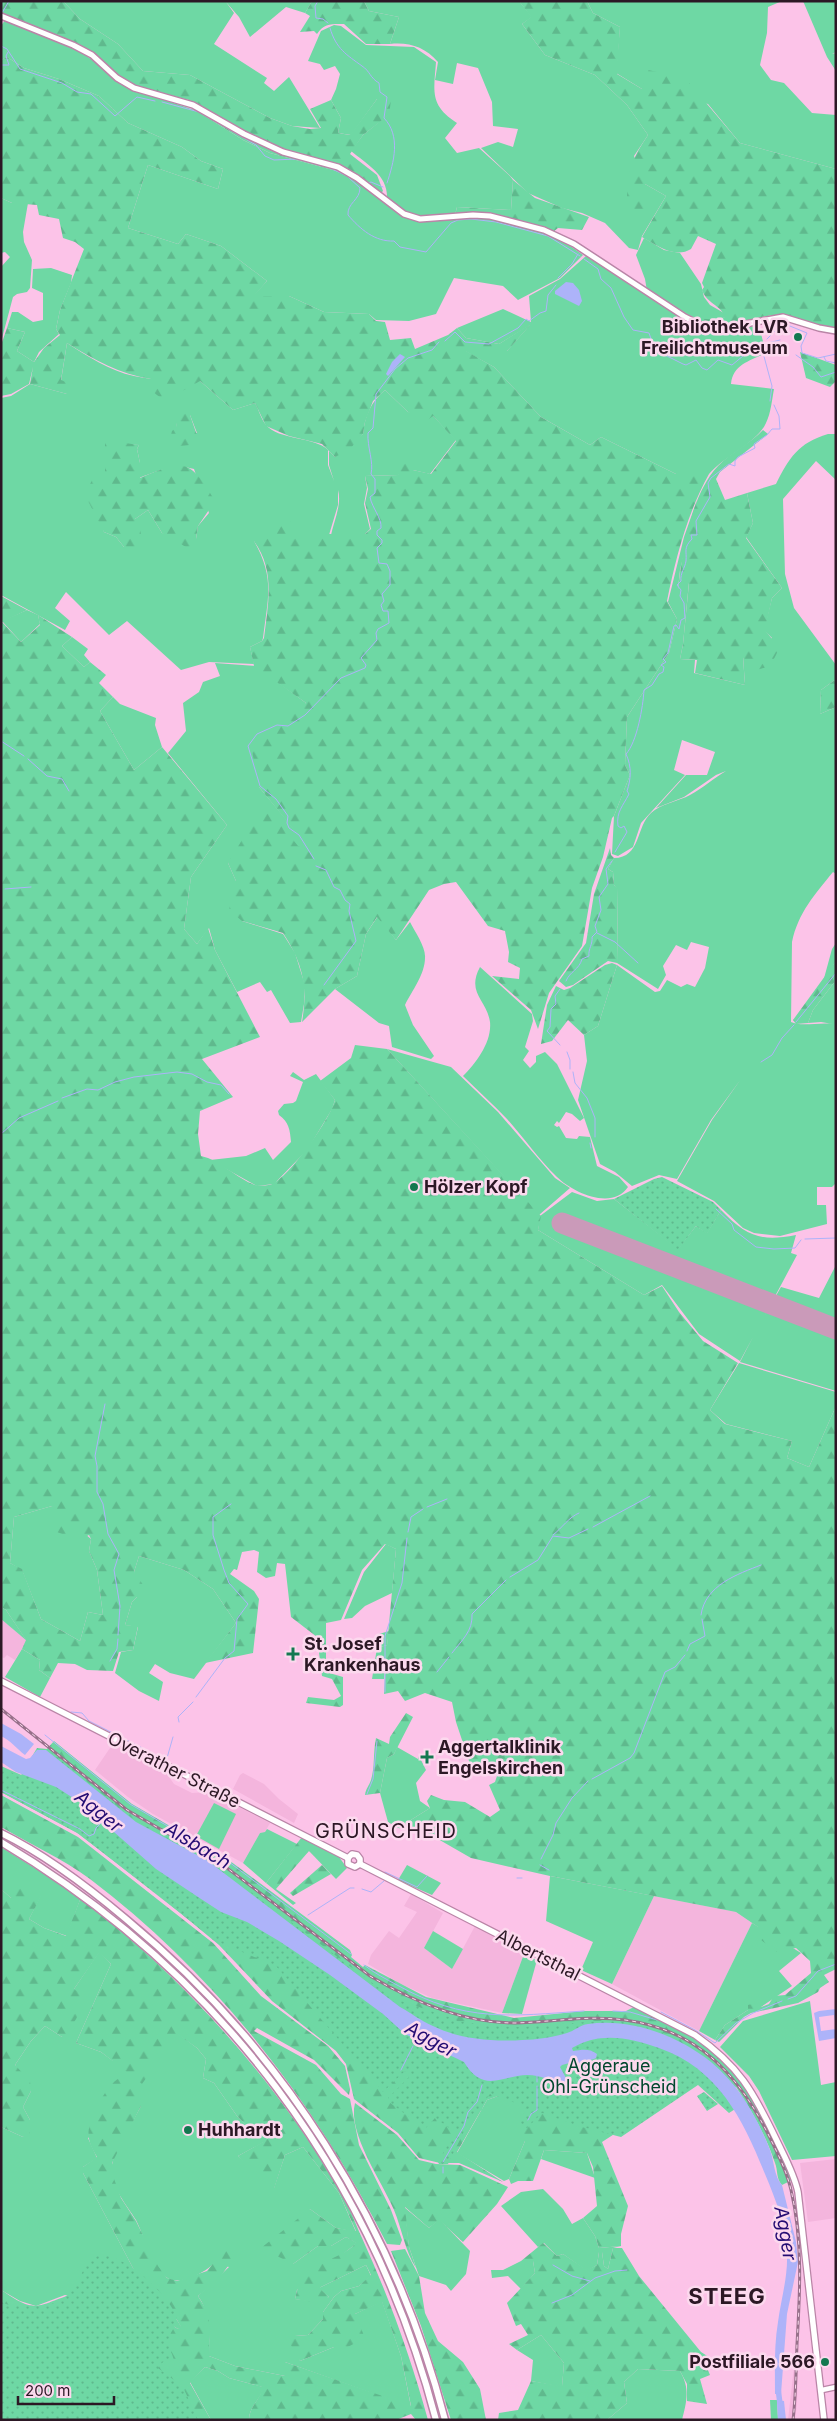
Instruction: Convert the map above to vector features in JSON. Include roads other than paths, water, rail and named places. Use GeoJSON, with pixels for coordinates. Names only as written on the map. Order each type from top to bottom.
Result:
{"type":"FeatureCollection","features":[{"type":"Feature","properties":{"kind":"highway"},"geometry":{"type":"LineString","coordinates":[[1,1833],[56,1866],[101,1898],[152,1940],[223,2010],[280,2079],[339,2165],[381,2242],[419,2334],[445,2420]]}},
{"type":"Feature","properties":{"kind":"highway"},"geometry":{"type":"LineString","coordinates":[[1,1842],[93,1902],[143,1943],[212,2009],[275,2084],[319,2150],[372,2243],[412,2338],[436,2420]]}},
{"type":"Feature","properties":{"kind":"main road"},"geometry":{"type":"LineString","coordinates":[[1,16],[82,49],[117,78],[134,88],[193,105],[244,134],[282,152],[338,166],[404,214],[420,218],[490,216],[544,230],[581,249],[695,323],[715,328],[783,318],[836,331]]}},
{"type":"Feature","properties":{"kind":"main road","name":"Overather Straße"},"geometry":{"type":"LineString","coordinates":[[1,1681],[348,1858]]}},
{"type":"Feature","properties":{"kind":"main road"},"geometry":{"type":"LineString","coordinates":[[352,1854],[357,1855],[360,1859],[360,1864],[351,1866],[348,1864],[348,1858],[352,1854]]}},
{"type":"Feature","properties":{"kind":"main road","name":"Albertsthal"},"geometry":{"type":"LineString","coordinates":[[360,1864],[695,2035],[714,2049],[734,2068],[749,2086],[795,2179],[802,2216],[824,2420]]}},
{"type":"Feature","properties":{"kind":"street"},"geometry":{"type":"LineString","coordinates":[[822,2390],[836,2387]]}},
{"type":"Feature","properties":{"kind":"water"},"geometry":{"type":"Polygon","coordinates":[[[566,282],[573,283],[579,290],[582,301],[579,306],[555,294],[555,291],[566,282]]]}},
{"type":"Feature","properties":{"kind":"water"},"geometry":{"type":"Polygon","coordinates":[[[400,354],[405,357],[388,376],[386,374],[392,362],[400,354]]]}},
{"type":"Feature","properties":{"kind":"water"},"geometry":{"type":"Polygon","coordinates":[[[1,1723],[34,1744],[25,1755],[11,1742],[1,1736],[1,1723]]]}},
{"type":"Feature","properties":{"kind":"water"},"geometry":{"type":"Polygon","coordinates":[[[1,1746],[26,1759],[30,1758],[37,1750],[46,1750],[136,1822],[208,1861],[400,2007],[424,2022],[465,2037],[511,2041],[556,2036],[588,2024],[604,2023],[637,2026],[683,2044],[711,2062],[739,2091],[759,2126],[770,2150],[777,2178],[782,2185],[796,2242],[798,2262],[787,2314],[781,2394],[775,2394],[775,2349],[787,2263],[786,2244],[777,2204],[757,2154],[738,2116],[713,2083],[698,2069],[680,2057],[659,2048],[637,2041],[605,2038],[594,2039],[572,2048],[573,2051],[588,2050],[597,2054],[596,2058],[577,2065],[573,2062],[560,2067],[570,2085],[526,2075],[489,2081],[481,2079],[472,2073],[464,2062],[405,2034],[383,2014],[279,1941],[247,1922],[221,1912],[156,1869],[81,1803],[56,1787],[16,1772],[1,1762],[1,1746]]]}},
{"type":"Feature","properties":{"kind":"water"},"geometry":{"type":"Polygon","coordinates":[[[836,2009],[836,2029],[836,2038],[819,2041],[814,2013],[836,2009]],[[834,2015],[819,2017],[821,2031],[836,2029],[834,2015]]]}},
{"type":"Feature","properties":{"kind":"water"},"geometry":{"type":"Polygon","coordinates":[[[777,2400],[784,2401],[786,2420],[778,2420],[777,2400]]]}},
{"type":"Feature","properties":{"kind":"waterway"},"geometry":{"type":"LineString","coordinates":[[2,13],[9,1]]}},
{"type":"Feature","properties":{"kind":"waterway"},"geometry":{"type":"LineString","coordinates":[[318,1],[315,6],[316,18],[323,19],[328,23]]}},
{"type":"Feature","properties":{"kind":"waterway"},"geometry":{"type":"LineString","coordinates":[[330,28],[339,46],[347,55],[367,70],[379,83],[380,92],[387,97],[384,118],[393,133],[394,141],[394,158],[387,183]]}},
{"type":"Feature","properties":{"kind":"waterway"},"geometry":{"type":"LineString","coordinates":[[1,46],[7,49],[20,69],[62,83],[77,92],[91,94],[115,116],[137,97],[155,101]]}},
{"type":"Feature","properties":{"kind":"waterway"},"geometry":{"type":"LineString","coordinates":[[1,65],[9,65],[6,56],[8,52]]}},
{"type":"Feature","properties":{"kind":"waterway"},"geometry":{"type":"LineString","coordinates":[[162,102],[199,112],[256,145],[265,156],[274,160],[297,159],[330,168],[347,176],[360,188],[358,196],[349,207],[348,215],[368,234],[387,241],[394,241],[400,247],[426,252],[451,223],[458,220],[471,219],[496,222],[548,236],[580,256]]}},
{"type":"Feature","properties":{"kind":"waterway"},"geometry":{"type":"LineString","coordinates":[[368,183],[371,182],[383,187]]}},
{"type":"Feature","properties":{"kind":"waterway"},"geometry":{"type":"LineString","coordinates":[[558,278],[572,264],[578,254]]}},
{"type":"Feature","properties":{"kind":"waterway"},"geometry":{"type":"LineString","coordinates":[[584,259],[598,269],[601,279],[611,288],[624,317],[633,330],[649,333],[655,350],[683,364],[686,365],[696,360],[702,368],[707,370],[718,360],[732,365],[760,342]]}},
{"type":"Feature","properties":{"kind":"waterway"},"geometry":{"type":"LineString","coordinates":[[445,341],[455,332],[465,342],[489,344],[518,328],[526,319],[529,321],[546,311],[548,295],[556,285]]}},
{"type":"Feature","properties":{"kind":"waterway"},"geometry":{"type":"LineString","coordinates":[[767,339],[780,326],[785,324],[807,333],[801,346],[802,353],[818,358],[836,354]]}},
{"type":"Feature","properties":{"kind":"waterway"},"geometry":{"type":"LineString","coordinates":[[768,343],[780,340]]}},
{"type":"Feature","properties":{"kind":"waterway"},"geometry":{"type":"LineString","coordinates":[[314,859],[299,835],[289,828],[287,823],[288,816],[276,799],[260,786],[248,746],[257,734],[277,725],[288,726],[305,715],[341,678],[365,668],[366,665],[361,658],[377,640],[376,633],[378,629],[389,623],[388,611],[383,611],[381,605],[384,601],[382,594],[390,585],[390,571],[387,564],[379,563],[377,548],[382,543],[382,540],[377,535],[377,531],[381,528],[381,524],[370,497],[375,493],[375,479],[371,474],[372,464],[368,433],[373,428],[376,394],[395,369],[408,358],[432,350],[439,342]]}},
{"type":"Feature","properties":{"kind":"waterway"},"geometry":{"type":"LineString","coordinates":[[748,352],[759,347],[762,349],[772,386],[770,401]]}},
{"type":"Feature","properties":{"kind":"waterway"},"geometry":{"type":"LineString","coordinates":[[796,355],[813,367],[821,377],[836,372]]}},
{"type":"Feature","properties":{"kind":"waterway"},"geometry":{"type":"LineString","coordinates":[[824,357],[826,361],[836,363]]}},
{"type":"Feature","properties":{"kind":"waterway"},"geometry":{"type":"LineString","coordinates":[[615,852],[627,832],[624,826],[621,828],[618,826],[620,809],[629,794],[627,791],[630,768],[626,754],[636,733],[641,715],[644,690],[652,685],[659,674],[663,672],[664,667],[661,665],[666,662],[663,659],[668,653],[674,626],[676,625],[679,629],[681,620],[685,618],[684,603],[680,596],[681,590],[677,585],[681,581],[686,561],[686,547],[692,539],[691,535],[697,535],[696,521],[710,497],[708,483],[711,478],[729,464],[735,466],[735,461],[738,457],[755,448],[754,444],[772,429],[780,429],[779,416],[774,405]]}},
{"type":"Feature","properties":{"kind":"waterway"},"geometry":{"type":"LineString","coordinates":[[1,741],[24,756]]}},
{"type":"Feature","properties":{"kind":"waterway"},"geometry":{"type":"LineString","coordinates":[[28,759],[47,776],[62,779],[69,791]]}},
{"type":"Feature","properties":{"kind":"waterway"},"geometry":{"type":"LineString","coordinates":[[566,981],[579,966],[582,959],[589,956],[592,937],[597,932],[595,926],[601,910],[599,897],[608,884],[606,869],[612,861]]}},
{"type":"Feature","properties":{"kind":"waterway"},"geometry":{"type":"LineString","coordinates":[[316,866],[326,870],[334,887],[340,890],[345,900],[350,904],[349,911],[356,941],[324,985]]}},
{"type":"Feature","properties":{"kind":"waterway"},"geometry":{"type":"LineString","coordinates":[[5,889],[31,887]]}},
{"type":"Feature","properties":{"kind":"waterway"},"geometry":{"type":"LineString","coordinates":[[597,933],[615,942],[638,963]]}},
{"type":"Feature","properties":{"kind":"waterway"},"geometry":{"type":"LineString","coordinates":[[796,1022],[836,973]]}},
{"type":"Feature","properties":{"kind":"waterway"},"geometry":{"type":"LineString","coordinates":[[560,989],[555,996],[556,1004],[551,1009],[550,1027],[547,1031],[560,1045]]}},
{"type":"Feature","properties":{"kind":"waterway"},"geometry":{"type":"LineString","coordinates":[[761,1062],[772,1055],[782,1038],[794,1025]]}},
{"type":"Feature","properties":{"kind":"waterway"},"geometry":{"type":"LineString","coordinates":[[567,1052],[570,1060],[570,1069]]}},
{"type":"Feature","properties":{"kind":"waterway"},"geometry":{"type":"LineString","coordinates":[[62,1098],[87,1089],[98,1090],[115,1082],[134,1077],[177,1072],[192,1074],[207,1082],[221,1085],[229,1094]]}},
{"type":"Feature","properties":{"kind":"waterway"},"geometry":{"type":"LineString","coordinates":[[573,1072],[575,1083],[587,1098],[595,1118],[595,1137]]}},
{"type":"Feature","properties":{"kind":"waterway"},"geometry":{"type":"LineString","coordinates":[[1,1134],[19,1118],[58,1101]]}},
{"type":"Feature","properties":{"kind":"waterway"},"geometry":{"type":"LineString","coordinates":[[590,1143],[591,1148]]}},
{"type":"Feature","properties":{"kind":"waterway"},"geometry":{"type":"LineString","coordinates":[[716,1209],[732,1224],[734,1230],[756,1247],[774,1249],[795,1248],[801,1240]]}},
{"type":"Feature","properties":{"kind":"waterway"},"geometry":{"type":"LineString","coordinates":[[805,1239],[836,1238]]}},
{"type":"Feature","properties":{"kind":"waterway"},"geometry":{"type":"LineString","coordinates":[[105,1404],[95,1456],[97,1492],[103,1504],[108,1534],[119,1554],[114,1570],[120,1606],[118,1635]]}},
{"type":"Feature","properties":{"kind":"waterway"},"geometry":{"type":"LineString","coordinates":[[593,1527],[650,1496]]}},
{"type":"Feature","properties":{"kind":"waterway"},"geometry":{"type":"LineString","coordinates":[[427,1507],[447,1499]]}},
{"type":"Feature","properties":{"kind":"waterway"},"geometry":{"type":"LineString","coordinates":[[196,1697],[225,1658],[234,1651],[237,1619],[248,1604],[229,1583],[213,1535],[213,1517],[231,1504]]}},
{"type":"Feature","properties":{"kind":"waterway"},"geometry":{"type":"LineString","coordinates":[[408,1532],[411,1517],[423,1509]]}},
{"type":"Feature","properties":{"kind":"waterway"},"geometry":{"type":"LineString","coordinates":[[553,1535],[579,1513]]}},
{"type":"Feature","properties":{"kind":"waterway"},"geometry":{"type":"LineString","coordinates":[[510,1577],[538,1560],[553,1536],[569,1538],[588,1529]]}},
{"type":"Feature","properties":{"kind":"waterway"},"geometry":{"type":"LineString","coordinates":[[385,1692],[385,1636],[402,1583],[407,1538]]}},
{"type":"Feature","properties":{"kind":"waterway"},"geometry":{"type":"LineString","coordinates":[[701,1615],[704,1605],[716,1588],[742,1572],[761,1565]]}},
{"type":"Feature","properties":{"kind":"waterway"},"geometry":{"type":"LineString","coordinates":[[452,1653],[469,1630],[472,1614],[506,1580]]}},
{"type":"Feature","properties":{"kind":"waterway"},"geometry":{"type":"LineString","coordinates":[[687,1651],[690,1644],[705,1636],[702,1619]]}},
{"type":"Feature","properties":{"kind":"waterway"},"geometry":{"type":"LineString","coordinates":[[110,1661],[117,1649],[118,1639]]}},
{"type":"Feature","properties":{"kind":"waterway"},"geometry":{"type":"LineString","coordinates":[[592,1779],[630,1758],[634,1753],[665,1672],[675,1667],[685,1655]]}},
{"type":"Feature","properties":{"kind":"waterway"},"geometry":{"type":"LineString","coordinates":[[437,1672],[449,1657]]}},
{"type":"Feature","properties":{"kind":"waterway"},"geometry":{"type":"LineString","coordinates":[[179,1722],[178,1717],[193,1702]]}},
{"type":"Feature","properties":{"kind":"waterway"},"geometry":{"type":"LineString","coordinates":[[71,1712],[82,1713],[89,1721],[164,1759],[167,1758],[173,1737]]}},
{"type":"Feature","properties":{"kind":"waterway","name":"Alsbach"},"geometry":{"type":"LineString","coordinates":[[45,1735],[130,1804],[229,1862],[351,1954]]}},
{"type":"Feature","properties":{"kind":"waterway"},"geometry":{"type":"LineString","coordinates":[[367,1794],[373,1779],[377,1741]]}},
{"type":"Feature","properties":{"kind":"waterway"},"geometry":{"type":"LineString","coordinates":[[541,1859],[553,1835],[556,1823],[572,1798],[588,1781]]}},
{"type":"Feature","properties":{"kind":"waterway"},"geometry":{"type":"LineString","coordinates":[[1,1790],[80,1829],[89,1836],[94,1834],[96,1828],[103,1821]]}},
{"type":"Feature","properties":{"kind":"waterway"},"geometry":{"type":"LineString","coordinates":[[540,1865],[549,1870]]}},
{"type":"Feature","properties":{"kind":"waterway"},"geometry":{"type":"LineString","coordinates":[[385,1872],[417,1887],[427,1876]]}},
{"type":"Feature","properties":{"kind":"waterway"},"geometry":{"type":"LineString","coordinates":[[517,1878],[522,1878]]}},
{"type":"Feature","properties":{"kind":"waterway"},"geometry":{"type":"LineString","coordinates":[[362,1889],[371,1892],[384,1881]]}},
{"type":"Feature","properties":{"kind":"waterway"},"geometry":{"type":"LineString","coordinates":[[308,1915],[350,1888],[354,1888]]}},
{"type":"Feature","properties":{"kind":"waterway","name":"Alsbach"},"geometry":{"type":"LineString","coordinates":[[788,1999],[796,1996],[818,1971],[836,1964]]}},
{"type":"Feature","properties":{"kind":"waterway","name":"Alsbach"},"geometry":{"type":"LineString","coordinates":[[364,1965],[384,1978],[422,1997],[445,2006],[467,2011],[511,2015],[584,2011]]}},
{"type":"Feature","properties":{"kind":"waterway","name":"Alsbach"},"geometry":{"type":"LineString","coordinates":[[661,2012],[715,2043],[736,2023],[753,2013],[782,2001]]}},
{"type":"Feature","properties":{"kind":"waterway","name":"Alsbach"},"geometry":{"type":"LineString","coordinates":[[613,2011],[630,2012],[657,2020]]}},
{"type":"Feature","properties":{"kind":"waterway"},"geometry":{"type":"LineString","coordinates":[[401,2070],[413,2046]]}},
{"type":"Feature","properties":{"kind":"waterway"},"geometry":{"type":"LineString","coordinates":[[537,2076],[537,2082]]}},
{"type":"Feature","properties":{"kind":"waterway"},"geometry":{"type":"LineString","coordinates":[[443,2162],[464,2126],[468,2112],[477,2102],[482,2085]]}},
{"type":"Feature","properties":{"kind":"waterway"},"geometry":{"type":"LineString","coordinates":[[528,2120],[531,2114],[537,2110],[537,2086]]}},
{"type":"Feature","properties":{"kind":"waterway"},"geometry":{"type":"LineString","coordinates":[[443,2167],[443,2173]]}},
{"type":"Feature","properties":{"kind":"waterway"},"geometry":{"type":"LineString","coordinates":[[553,2265],[572,2276],[590,2281]]}},
{"type":"Feature","properties":{"kind":"waterway"},"geometry":{"type":"LineString","coordinates":[[552,2303],[572,2295],[595,2278],[615,2271],[627,2270]]}},
{"type":"Feature","properties":{"kind":"waterway"},"geometry":{"type":"LineString","coordinates":[[782,2353],[794,2361]]}},
{"type":"Feature","properties":{"kind":"waterway","name":"Agger"},"geometry":{"type":"LineString","coordinates":[[778,2388],[782,2420]]}},
{"type":"Feature","properties":{"kind":"railway"},"geometry":{"type":"LineString","coordinates":[[1,1709],[127,1810],[223,1865],[370,1976],[404,1994],[458,2015],[496,2022],[515,2023],[597,2018],[625,2020],[651,2025],[695,2045],[713,2059],[745,2094],[758,2115],[782,2163],[791,2190],[795,2209],[800,2267],[793,2420]]}},
{"type":"Feature","properties":{"kind":"place","name":"Bibliothek LVR Freilichtmuseum"},"geometry":{"type":"Point","coordinates":[798,337]}},
{"type":"Feature","properties":{"kind":"place","name":"Hölzer Kopf"},"geometry":{"type":"Point","coordinates":[414,1187]}},
{"type":"Feature","properties":{"kind":"place","name":"St. Josef Krankenhaus"},"geometry":{"type":"Point","coordinates":[293,1654]}},
{"type":"Feature","properties":{"kind":"place","name":"Aggertalklinik Engelskirchen"},"geometry":{"type":"Point","coordinates":[427,1757]}},
{"type":"Feature","properties":{"kind":"place","name":"Huhhardt"},"geometry":{"type":"Point","coordinates":[188,2130]}},
{"type":"Feature","properties":{"kind":"place","name":"Postfiliale 566"},"geometry":{"type":"Point","coordinates":[825,2362]}},
{"type":"Feature","properties":{"kind":"district","name":"GRÜNSCHEID"},"geometry":{"type":"Point","coordinates":[386,1831]}},
{"type":"Feature","properties":{"kind":"district","name":"STEEG"},"geometry":{"type":"Point","coordinates":[727,2296]}},
{"type":"Feature","properties":{"kind":"park label","name":"Aggeraue Ohl-Grünscheid"},"geometry":{"type":"Point","coordinates":[609,2076]}}]}
